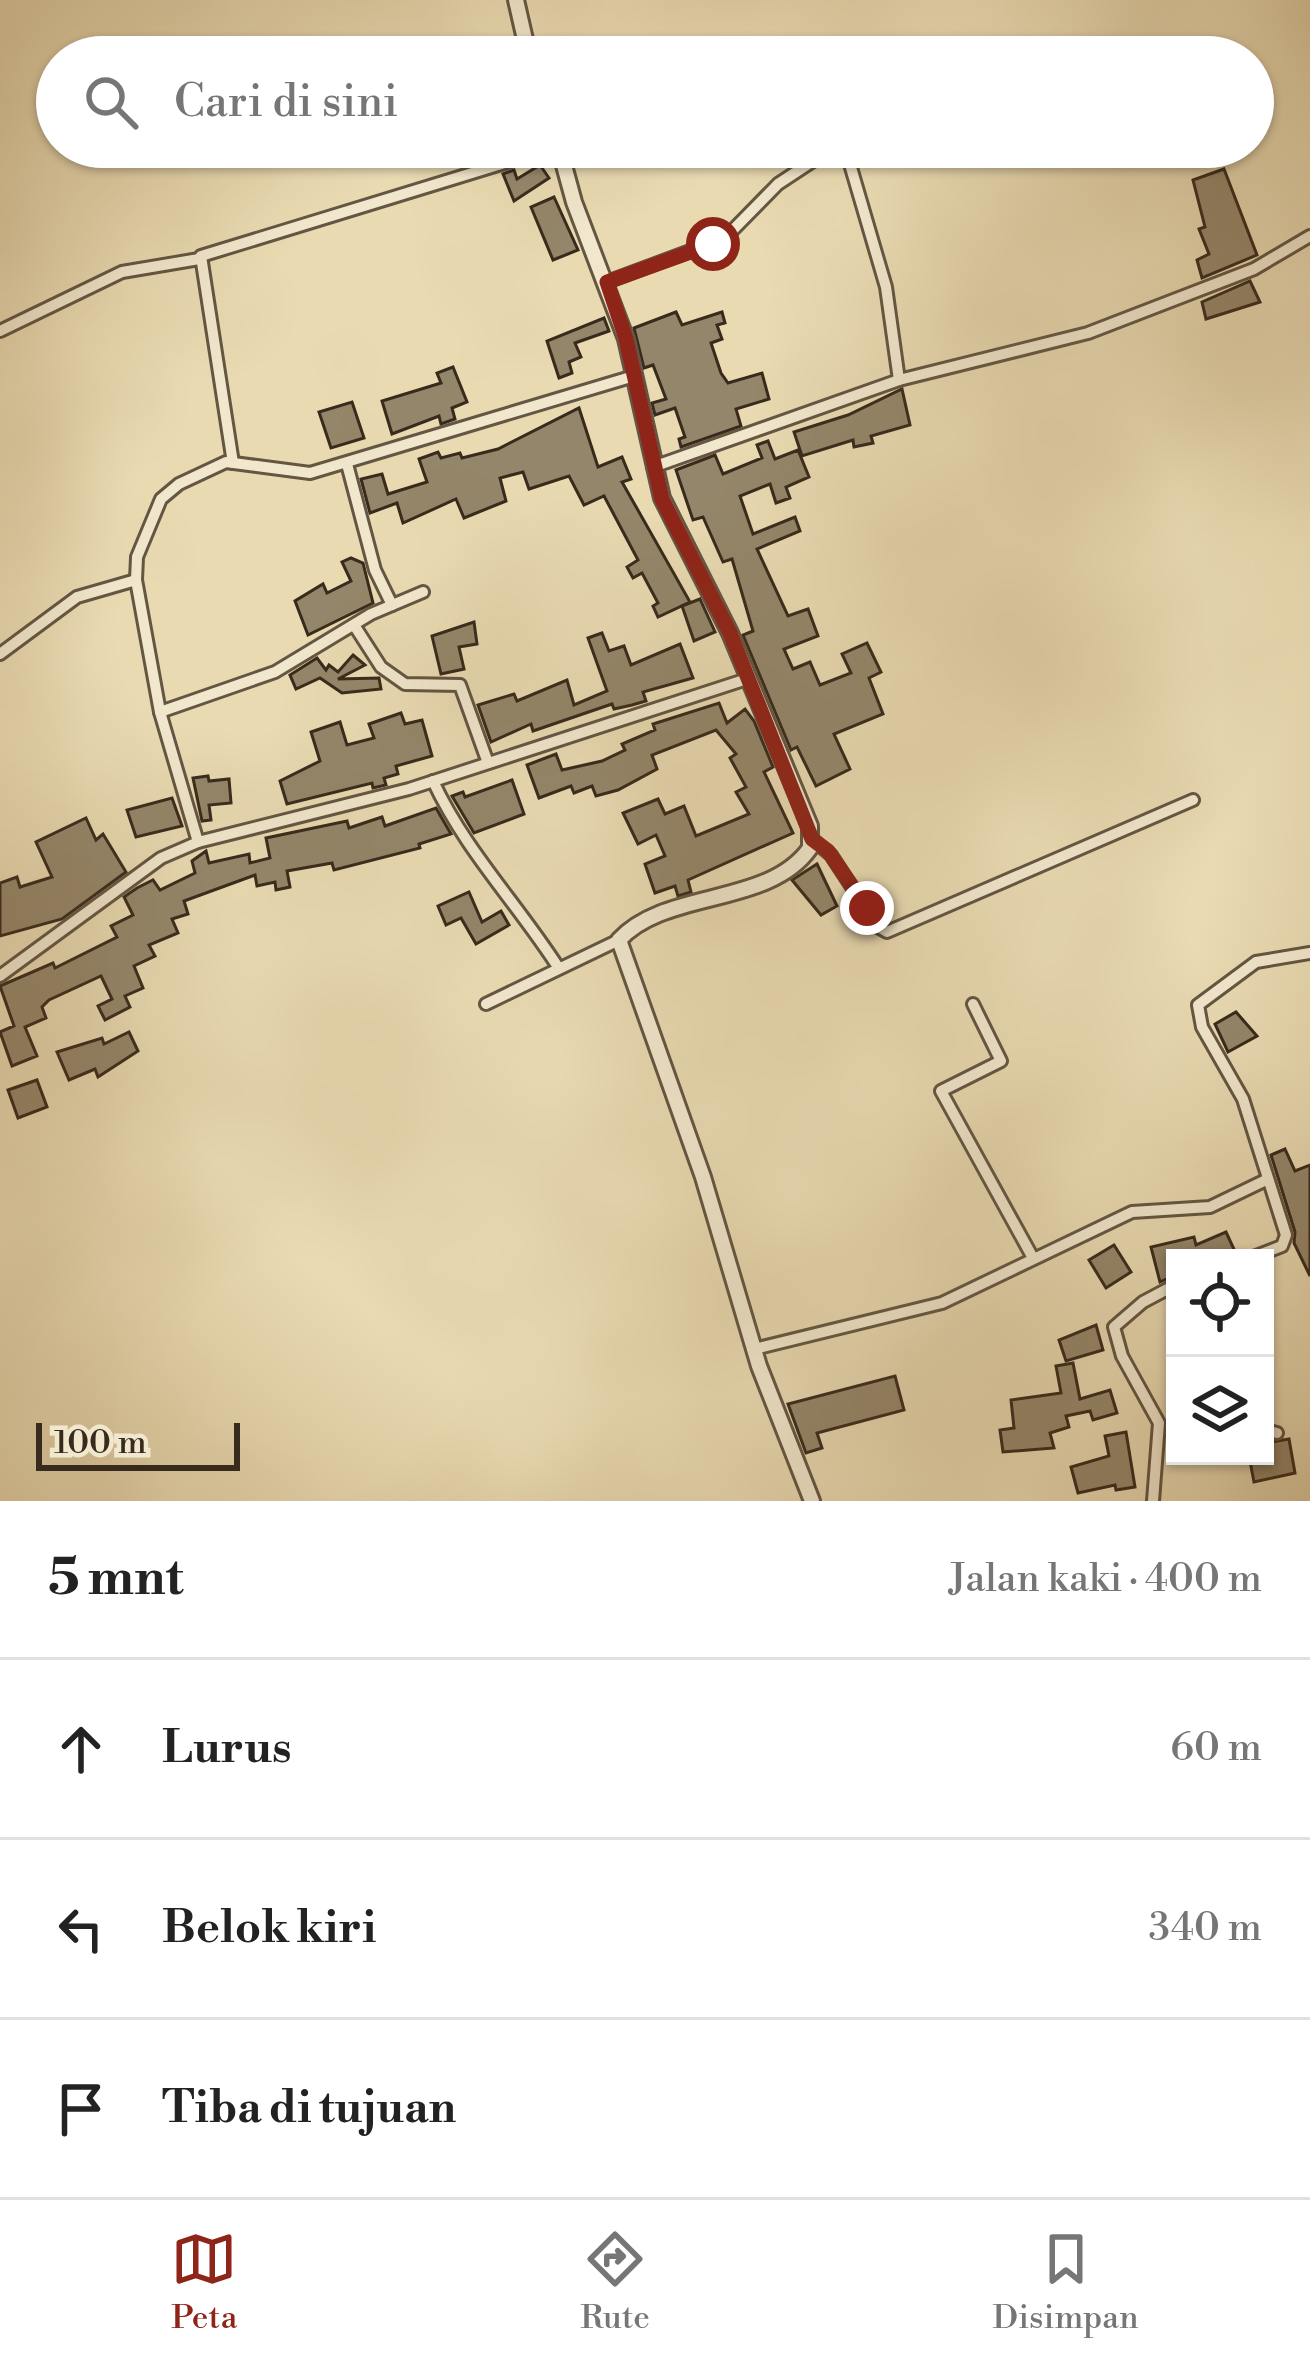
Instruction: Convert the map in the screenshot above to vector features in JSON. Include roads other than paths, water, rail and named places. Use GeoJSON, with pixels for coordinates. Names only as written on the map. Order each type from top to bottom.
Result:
{"type":"FeatureCollection","features":[{"type":"Feature","properties":{"kind":"street"},"geometry":{"type":"LineString","coordinates":[[516,0],[524,36]]}},
{"type":"Feature","properties":{"kind":"street"},"geometry":{"type":"LineString","coordinates":[[0,331],[122,272],[199,259],[436,180],[503,168]]}},
{"type":"Feature","properties":{"kind":"street"},"geometry":{"type":"LineString","coordinates":[[566,168],[607,282],[634,376],[652,467],[670,518],[749,677],[812,839],[828,851],[878,927],[887,932],[1193,800]]}},
{"type":"Feature","properties":{"kind":"street"},"geometry":{"type":"LineString","coordinates":[[607,282],[725,238],[800,168]]}},
{"type":"Feature","properties":{"kind":"street"},"geometry":{"type":"LineString","coordinates":[[851,168],[886,287],[898,380]]}},
{"type":"Feature","properties":{"kind":"street"},"geometry":{"type":"LineString","coordinates":[[652,467],[898,380],[1088,333],[1254,268],[1310,236]]}},
{"type":"Feature","properties":{"kind":"street"},"geometry":{"type":"LineString","coordinates":[[199,259],[232,463]]}},
{"type":"Feature","properties":{"kind":"street"},"geometry":{"type":"LineString","coordinates":[[198,842],[160,712],[136,580],[137,556],[161,499],[197,473],[232,463],[310,473],[634,376]]}},
{"type":"Feature","properties":{"kind":"street"},"geometry":{"type":"LineString","coordinates":[[347,464],[375,570],[392,605]]}},
{"type":"Feature","properties":{"kind":"street"},"geometry":{"type":"LineString","coordinates":[[0,654],[77,597],[136,580]]}},
{"type":"Feature","properties":{"kind":"street"},"geometry":{"type":"LineString","coordinates":[[160,712],[275,672],[423,592]]}},
{"type":"Feature","properties":{"kind":"street"},"geometry":{"type":"LineString","coordinates":[[354,626],[381,667],[405,684],[460,685],[488,764]]}},
{"type":"Feature","properties":{"kind":"street"},"geometry":{"type":"LineString","coordinates":[[0,976],[161,858],[198,842],[433,782],[749,677]]}},
{"type":"Feature","properties":{"kind":"street"},"geometry":{"type":"LineString","coordinates":[[433,782],[460,838],[487,865],[558,967]]}},
{"type":"Feature","properties":{"kind":"street"},"geometry":{"type":"LineString","coordinates":[[486,1004],[654,919],[790,868],[806,855],[812,839]]}},
{"type":"Feature","properties":{"kind":"street"},"geometry":{"type":"LineString","coordinates":[[619,940],[703,1177],[754,1349],[812,1501]]}},
{"type":"Feature","properties":{"kind":"street"},"geometry":{"type":"LineString","coordinates":[[1274,1249],[1282,1246],[1286,1235],[1243,1099],[1202,1027],[1198,1005],[1256,962],[1310,953]]}},
{"type":"Feature","properties":{"kind":"street"},"geometry":{"type":"LineString","coordinates":[[973,1004],[1000,1060],[941,1091],[1034,1258]]}},
{"type":"Feature","properties":{"kind":"street"},"geometry":{"type":"LineString","coordinates":[[754,1349],[942,1303],[1132,1213],[1210,1207],[1266,1180]]}},
{"type":"Feature","properties":{"kind":"street"},"geometry":{"type":"LineString","coordinates":[[1153,1501],[1159,1423],[1122,1356],[1114,1327],[1143,1302],[1166,1290]]}},
{"type":"Feature","properties":{"kind":"street"},"geometry":{"type":"LineString","coordinates":[[1159,1423],[1166,1423]]}}]}
